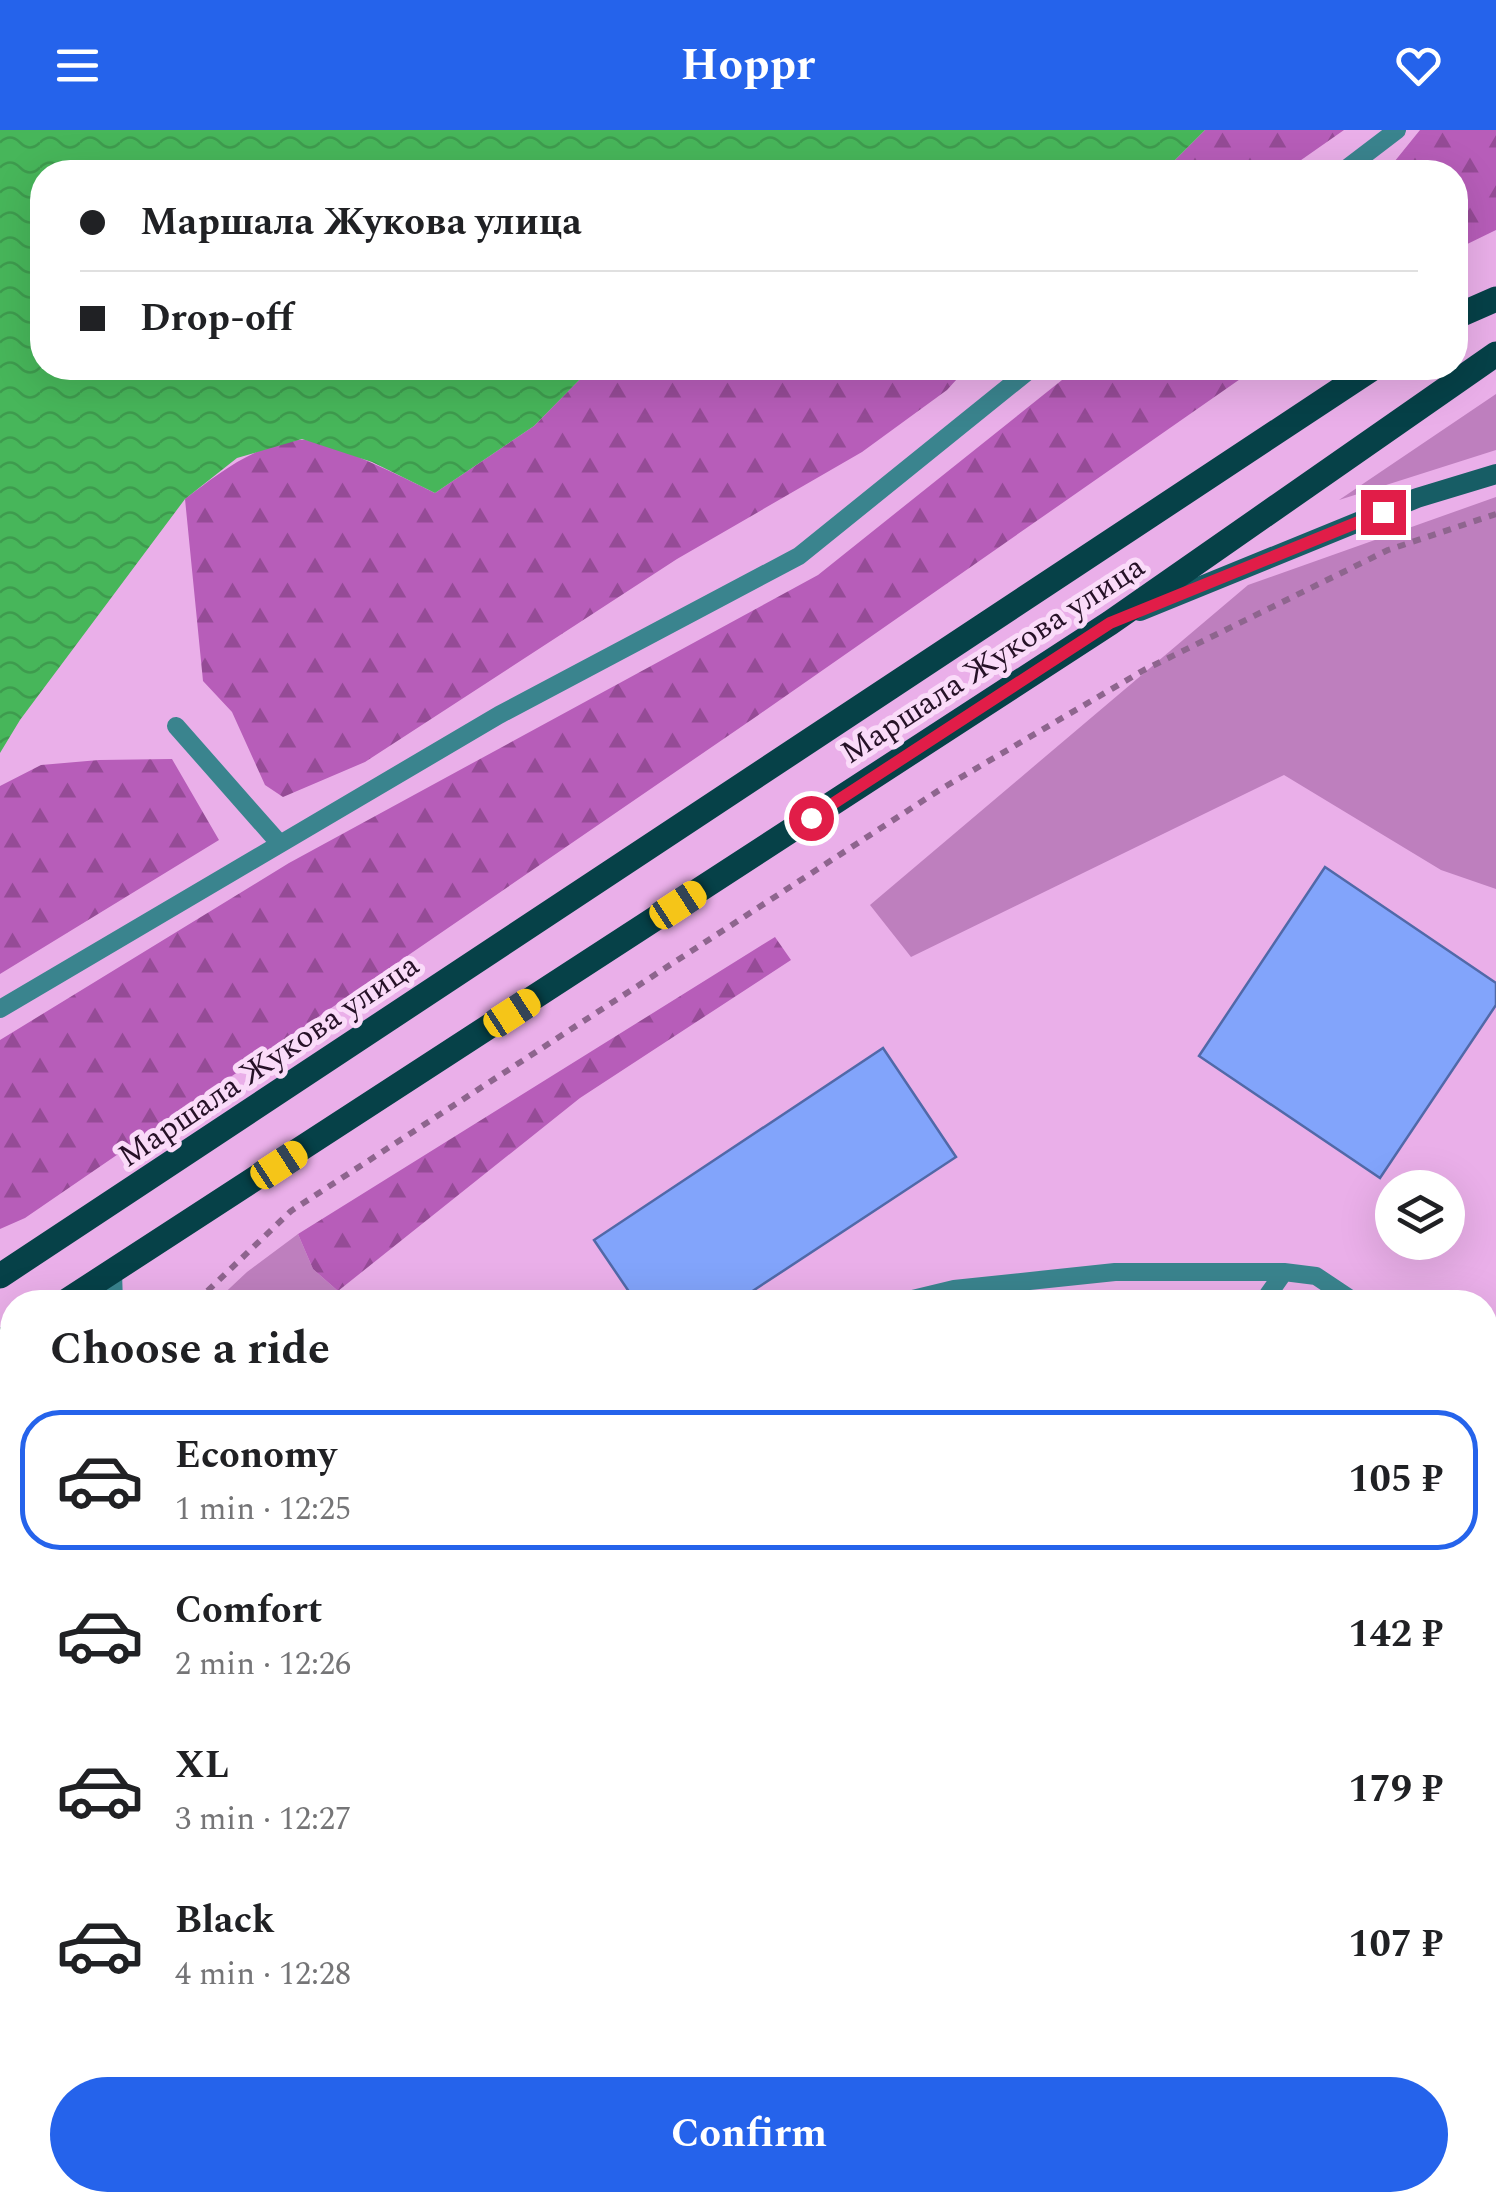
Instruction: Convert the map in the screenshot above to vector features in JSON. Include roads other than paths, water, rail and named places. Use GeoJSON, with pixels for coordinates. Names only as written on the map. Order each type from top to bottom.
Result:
{"type":"FeatureCollection","features":[{"type":"Feature","properties":{"kind":"main road"},"geometry":{"type":"LineString","coordinates":[[1468,311],[1496,299]]}},
{"type":"Feature","properties":{"kind":"main road","name":"Маршала Жукова улица"},"geometry":{"type":"LineString","coordinates":[[1468,374],[1496,354]]}},
{"type":"Feature","properties":{"kind":"main road","name":"Маршала Жукова улица"},"geometry":{"type":"LineString","coordinates":[[0,1276],[1355,380]]}},
{"type":"Feature","properties":{"kind":"main road","name":"Маршала Жукова улица"},"geometry":{"type":"LineString","coordinates":[[86,1290],[1110,623],[1459,380]]}},
{"type":"Feature","properties":{"kind":"main road"},"geometry":{"type":"LineString","coordinates":[[1110,623],[1417,498],[1496,474]]}},
{"type":"Feature","properties":{"kind":"lane"},"geometry":{"type":"LineString","coordinates":[[1358,160],[1397,130]]}},
{"type":"Feature","properties":{"kind":"lane"},"geometry":{"type":"LineString","coordinates":[[0,1009],[499,715],[799,556],[1017,380]]}},
{"type":"Feature","properties":{"kind":"lane"},"geometry":{"type":"LineString","coordinates":[[176,726],[280,844]]}},
{"type":"Feature","properties":{"kind":"lane"},"geometry":{"type":"LineString","coordinates":[[950,1290],[1115,1272],[1284,1272],[1316,1276],[1337,1290]]}},
{"type":"Feature","properties":{"kind":"lane"},"geometry":{"type":"LineString","coordinates":[[1271,1290],[1284,1272]]}},
{"type":"Feature","properties":{"kind":"lane"},"geometry":{"type":"LineString","coordinates":[[113,1274],[114,1290]]}},
{"type":"Feature","properties":{"kind":"water"},"geometry":{"type":"Polygon","coordinates":[[[0,130],[1205,130],[1175,160],[30,160],[30,380],[579,380],[534,426],[435,493],[372,462],[302,439],[237,458],[185,499],[20,720],[0,753],[0,130]]]}}]}
